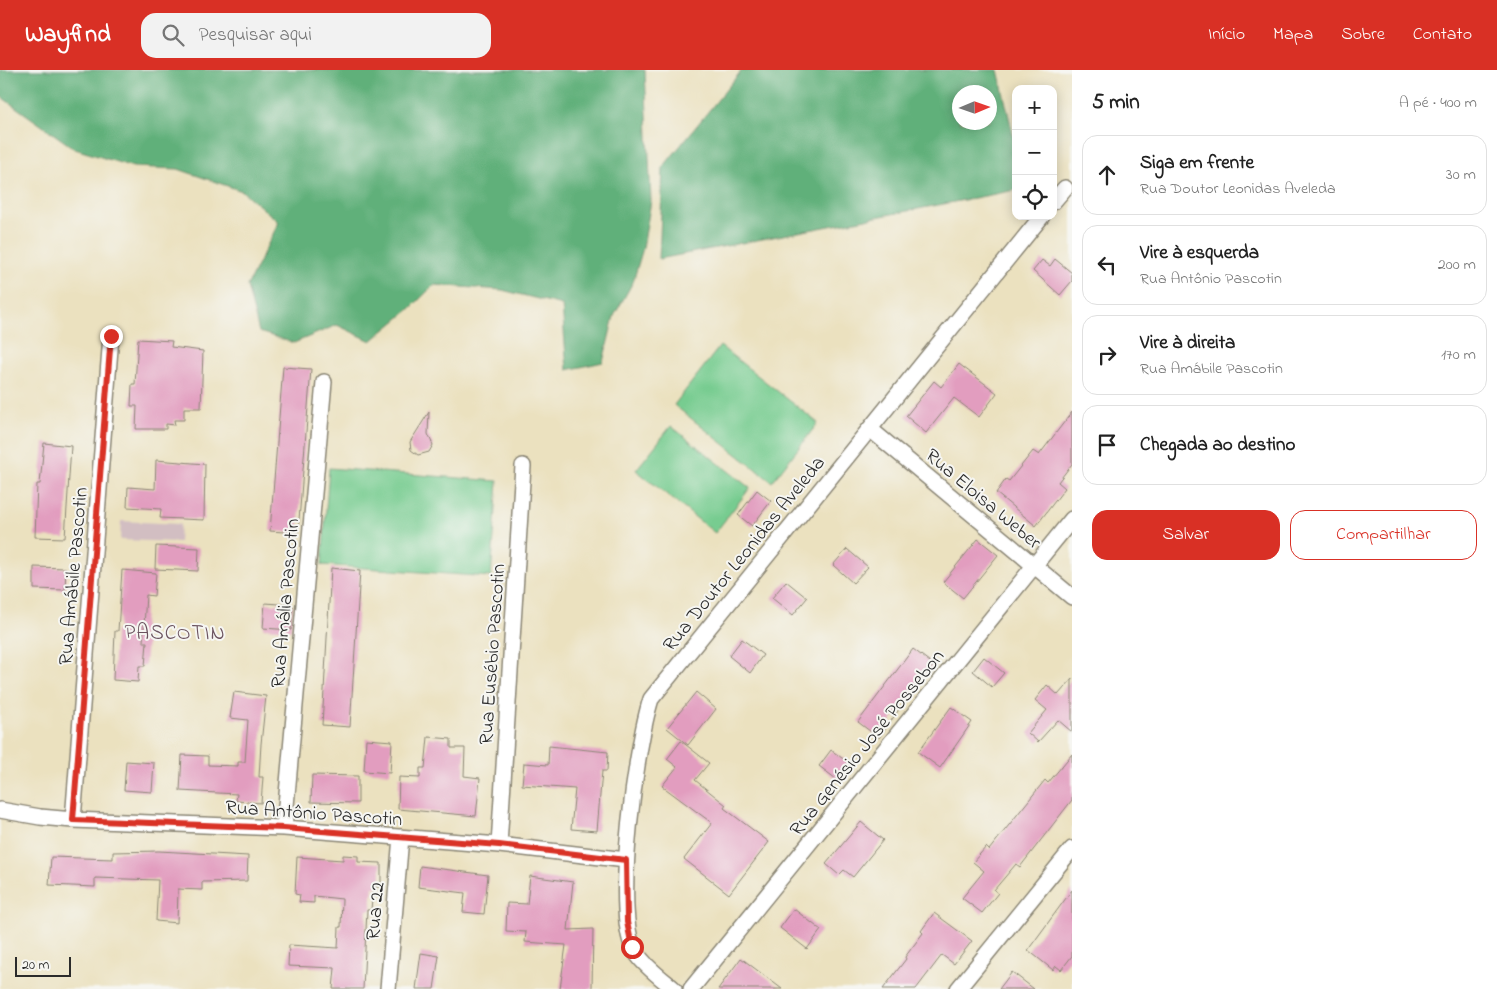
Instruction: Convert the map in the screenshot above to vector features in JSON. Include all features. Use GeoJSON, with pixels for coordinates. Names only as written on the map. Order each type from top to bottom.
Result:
{"type":"FeatureCollection","features":[{"type":"Feature","properties":{"kind":"street"},"geometry":{"type":"LineString","coordinates":[[1057,197],[1064,188]]}},
{"type":"Feature","properties":{"kind":"street","name":"Rua Doutor Leonidas Aveleda"},"geometry":{"type":"LineString","coordinates":[[674,989],[650,968],[632,947],[627,922],[626,860],[643,724],[651,699],[1039,220]]}},
{"type":"Feature","properties":{"kind":"street","name":"Rua Amábile Pascotin"},"geometry":{"type":"LineString","coordinates":[[73,820],[111,336]]}},
{"type":"Feature","properties":{"kind":"street","name":"Rua Amália Pascotin"},"geometry":{"type":"LineString","coordinates":[[284,828],[324,382]]}},
{"type":"Feature","properties":{"kind":"street","name":"Rua Eloisa Weber"},"geometry":{"type":"LineString","coordinates":[[870,429],[1072,597]]}},
{"type":"Feature","properties":{"kind":"street","name":"Rua Eusébio Pascotin"},"geometry":{"type":"LineString","coordinates":[[499,845],[524,466]]}},
{"type":"Feature","properties":{"kind":"street","name":"Rua Genésio José Possebon"},"geometry":{"type":"LineString","coordinates":[[691,989],[1072,519]]}},
{"type":"Feature","properties":{"kind":"street","name":"Rua Antônio Pascotin"},"geometry":{"type":"LineString","coordinates":[[0,810],[40,817],[73,820],[284,828],[499,845],[626,860]]}},
{"type":"Feature","properties":{"kind":"street","name":"Rua 22"},"geometry":{"type":"LineString","coordinates":[[388,989],[401,838]]}},
{"type":"Feature","properties":{"kind":"street"},"geometry":{"type":"LineString","coordinates":[[958,989],[1072,849]]}},
{"type":"Feature","properties":{"kind":"shaded area"},"geometry":{"type":"Polygon","coordinates":[[[121,521],[180,524],[179,542],[120,540],[121,521]]]}},
{"type":"Feature","properties":{"kind":"green space"},"geometry":{"type":"Polygon","coordinates":[[[0,70],[645,70],[651,201],[643,248],[633,282],[614,316],[603,362],[567,370],[562,305],[502,290],[434,285],[410,309],[371,341],[337,325],[294,343],[259,332],[247,286],[279,222],[242,191],[178,169],[133,167],[75,149],[0,96],[0,70]]]}},
{"type":"Feature","properties":{"kind":"green space"},"geometry":{"type":"Polygon","coordinates":[[[742,70],[998,70],[1012,130],[1012,191],[659,259],[663,167],[742,70]]]}},
{"type":"Feature","properties":{"kind":"green space"},"geometry":{"type":"Polygon","coordinates":[[[720,346],[818,423],[772,482],[674,405],[720,346]]]}},
{"type":"Feature","properties":{"kind":"green space"},"geometry":{"type":"Polygon","coordinates":[[[671,426],[750,488],[715,533],[636,470],[671,426]]]}},
{"type":"Feature","properties":{"kind":"green space"},"geometry":{"type":"Polygon","coordinates":[[[329,468],[498,481],[491,577],[322,565],[329,468]]]}},
{"type":"Feature","properties":{"kind":"building"},"geometry":{"type":"Polygon","coordinates":[[[1055,259],[1072,273],[1072,281],[1060,295],[1033,271],[1042,260],[1050,266],[1055,259]]]}},
{"type":"Feature","properties":{"kind":"building"},"geometry":{"type":"Polygon","coordinates":[[[138,339],[172,341],[171,347],[203,351],[201,408],[184,408],[184,420],[174,420],[175,425],[166,424],[166,429],[136,429],[137,406],[131,406],[132,384],[135,384],[138,339]]]}},
{"type":"Feature","properties":{"kind":"building"},"geometry":{"type":"Polygon","coordinates":[[[959,364],[997,393],[979,417],[954,398],[926,433],[906,416],[934,381],[941,387],[959,364]]]}},
{"type":"Feature","properties":{"kind":"building"},"geometry":{"type":"Polygon","coordinates":[[[283,367],[311,369],[298,533],[270,531],[283,367]]]}},
{"type":"Feature","properties":{"kind":"building"},"geometry":{"type":"Polygon","coordinates":[[[429,412],[428,434],[433,445],[429,452],[418,455],[411,450],[410,442],[429,412]]]}},
{"type":"Feature","properties":{"kind":"building"},"geometry":{"type":"Polygon","coordinates":[[[1072,412],[1072,464],[1058,482],[1065,488],[1036,526],[996,493],[1006,479],[1009,481],[1033,451],[1039,455],[1072,412]]]}},
{"type":"Feature","properties":{"kind":"building"},"geometry":{"type":"Polygon","coordinates":[[[44,443],[71,446],[65,538],[35,537],[37,484],[40,484],[44,443]]]}},
{"type":"Feature","properties":{"kind":"building"},"geometry":{"type":"Polygon","coordinates":[[[156,460],[205,464],[204,520],[160,518],[161,509],[127,507],[128,487],[155,489],[156,460]]]}},
{"type":"Feature","properties":{"kind":"building"},"geometry":{"type":"Polygon","coordinates":[[[757,490],[771,501],[752,526],[738,515],[757,490]]]}},
{"type":"Feature","properties":{"kind":"building"},"geometry":{"type":"Polygon","coordinates":[[[978,539],[998,555],[963,598],[943,582],[978,539]]]}},
{"type":"Feature","properties":{"kind":"building"},"geometry":{"type":"Polygon","coordinates":[[[156,546],[199,548],[198,571],[155,569],[156,546]]]}},
{"type":"Feature","properties":{"kind":"building"},"geometry":{"type":"Polygon","coordinates":[[[847,549],[868,567],[853,583],[833,565],[847,549]]]}},
{"type":"Feature","properties":{"kind":"building"},"geometry":{"type":"Polygon","coordinates":[[[34,567],[66,568],[65,590],[34,589],[34,567]]]}},
{"type":"Feature","properties":{"kind":"building"},"geometry":{"type":"Polygon","coordinates":[[[331,568],[360,571],[350,727],[322,725],[331,568]]]}},
{"type":"Feature","properties":{"kind":"building"},"geometry":{"type":"Polygon","coordinates":[[[122,570],[156,573],[154,596],[146,595],[143,642],[147,642],[145,666],[139,666],[138,682],[113,680],[115,631],[118,631],[122,570]]]}},
{"type":"Feature","properties":{"kind":"building"},"geometry":{"type":"Polygon","coordinates":[[[786,581],[807,598],[793,615],[772,598],[786,581]]]}},
{"type":"Feature","properties":{"kind":"building"},"geometry":{"type":"Polygon","coordinates":[[[265,603],[293,605],[291,630],[263,628],[265,603]]]}},
{"type":"Feature","properties":{"kind":"building"},"geometry":{"type":"Polygon","coordinates":[[[742,639],[763,655],[750,673],[729,656],[742,639]]]}},
{"type":"Feature","properties":{"kind":"building"},"geometry":{"type":"Polygon","coordinates":[[[913,649],[934,665],[921,678],[879,738],[858,722],[913,649]]]}},
{"type":"Feature","properties":{"kind":"building"},"geometry":{"type":"Polygon","coordinates":[[[984,657],[1004,673],[992,687],[973,671],[984,657]]]}},
{"type":"Feature","properties":{"kind":"building"},"geometry":{"type":"Polygon","coordinates":[[[1072,679],[1072,732],[1058,720],[1038,742],[1028,733],[1047,710],[1035,700],[1047,685],[1058,695],[1072,679]]]}},
{"type":"Feature","properties":{"kind":"building"},"geometry":{"type":"Polygon","coordinates":[[[234,692],[266,696],[259,777],[263,777],[261,803],[236,801],[237,794],[180,791],[182,755],[208,756],[208,765],[238,766],[238,762],[245,762],[248,720],[230,718],[234,692]]]}},
{"type":"Feature","properties":{"kind":"building"},"geometry":{"type":"Polygon","coordinates":[[[696,692],[716,709],[688,745],[667,728],[696,692]]]}},
{"type":"Feature","properties":{"kind":"building"},"geometry":{"type":"Polygon","coordinates":[[[951,707],[972,722],[940,768],[918,752],[951,707]]]}},
{"type":"Feature","properties":{"kind":"building"},"geometry":{"type":"Polygon","coordinates":[[[428,737],[451,739],[451,748],[465,748],[464,776],[480,778],[476,816],[398,809],[399,777],[420,778],[420,768],[425,768],[428,737]]]}},
{"type":"Feature","properties":{"kind":"building"},"geometry":{"type":"Polygon","coordinates":[[[366,739],[392,741],[390,773],[364,771],[366,739]]]}},
{"type":"Feature","properties":{"kind":"building"},"geometry":{"type":"Polygon","coordinates":[[[681,741],[709,763],[695,780],[726,805],[724,808],[769,842],[729,894],[684,859],[712,823],[662,786],[677,767],[667,759],[681,741]]]}},
{"type":"Feature","properties":{"kind":"building"},"geometry":{"type":"Polygon","coordinates":[[[549,746],[608,752],[607,771],[602,771],[597,831],[571,829],[575,789],[522,785],[524,763],[548,765],[549,746]]]}},
{"type":"Feature","properties":{"kind":"building"},"geometry":{"type":"Polygon","coordinates":[[[831,750],[853,766],[840,782],[819,766],[831,750]]]}},
{"type":"Feature","properties":{"kind":"building"},"geometry":{"type":"Polygon","coordinates":[[[1072,754],[1072,800],[1020,867],[1016,864],[994,890],[998,893],[982,913],[962,898],[984,871],[973,862],[986,847],[989,850],[1045,780],[1048,783],[1072,754]]]}},
{"type":"Feature","properties":{"kind":"building"},"geometry":{"type":"Polygon","coordinates":[[[126,761],[154,763],[152,792],[124,790],[126,761]]]}},
{"type":"Feature","properties":{"kind":"building"},"geometry":{"type":"Polygon","coordinates":[[[312,775],[358,776],[358,803],[311,802],[312,775]]]}},
{"type":"Feature","properties":{"kind":"building"},"geometry":{"type":"Polygon","coordinates":[[[861,822],[883,840],[853,877],[844,870],[839,875],[826,864],[861,822]]]}},
{"type":"Feature","properties":{"kind":"building"},"geometry":{"type":"Polygon","coordinates":[[[159,851],[248,856],[247,881],[202,882],[202,890],[178,889],[177,923],[156,921],[158,880],[95,878],[95,887],[49,885],[51,857],[113,859],[113,852],[159,851]]]}},
{"type":"Feature","properties":{"kind":"building"},"geometry":{"type":"Polygon","coordinates":[[[343,855],[358,856],[358,862],[381,863],[381,887],[373,887],[371,910],[367,910],[363,989],[333,989],[335,968],[288,966],[289,945],[338,948],[339,927],[341,927],[342,899],[314,896],[314,903],[299,902],[300,895],[295,894],[297,857],[343,860],[343,855]]]}},
{"type":"Feature","properties":{"kind":"building"},"geometry":{"type":"Polygon","coordinates":[[[420,866],[488,875],[484,914],[463,912],[465,893],[418,887],[420,866]]]}},
{"type":"Feature","properties":{"kind":"building"},"geometry":{"type":"Polygon","coordinates":[[[530,876],[573,882],[568,930],[593,929],[592,989],[560,989],[566,945],[525,942],[526,932],[506,931],[507,903],[527,904],[530,876]]]}},
{"type":"Feature","properties":{"kind":"building"},"geometry":{"type":"Polygon","coordinates":[[[1072,890],[1072,956],[1061,970],[1056,966],[1053,970],[1028,950],[1072,890]]]}},
{"type":"Feature","properties":{"kind":"building"},"geometry":{"type":"Polygon","coordinates":[[[794,909],[821,930],[807,949],[780,928],[794,909]]]}},
{"type":"Feature","properties":{"kind":"building"},"geometry":{"type":"Polygon","coordinates":[[[934,913],[972,941],[954,964],[942,955],[916,989],[883,989],[906,959],[905,957],[923,933],[921,931],[934,913]]]}},
{"type":"Feature","properties":{"kind":"building"},"geometry":{"type":"Polygon","coordinates":[[[421,953],[439,956],[434,989],[416,989],[421,953]]]}},
{"type":"Feature","properties":{"kind":"building"},"geometry":{"type":"Polygon","coordinates":[[[741,958],[782,989],[718,989],[741,958]]]}},
{"type":"Feature","properties":{"kind":"building"},"geometry":{"type":"Polygon","coordinates":[[[1012,972],[1034,989],[999,989],[1012,972]]]}},
{"type":"Feature","properties":{"kind":"district","name":"PASCOTIN"},"geometry":{"type":"Point","coordinates":[175,632]}},
{"type":"Feature","properties":{"kind":"route"},"geometry":{"type":"LineString","coordinates":[[111,336],[73,820],[284,828],[499,845],[626,860],[627,922],[632,947]]}}]}
